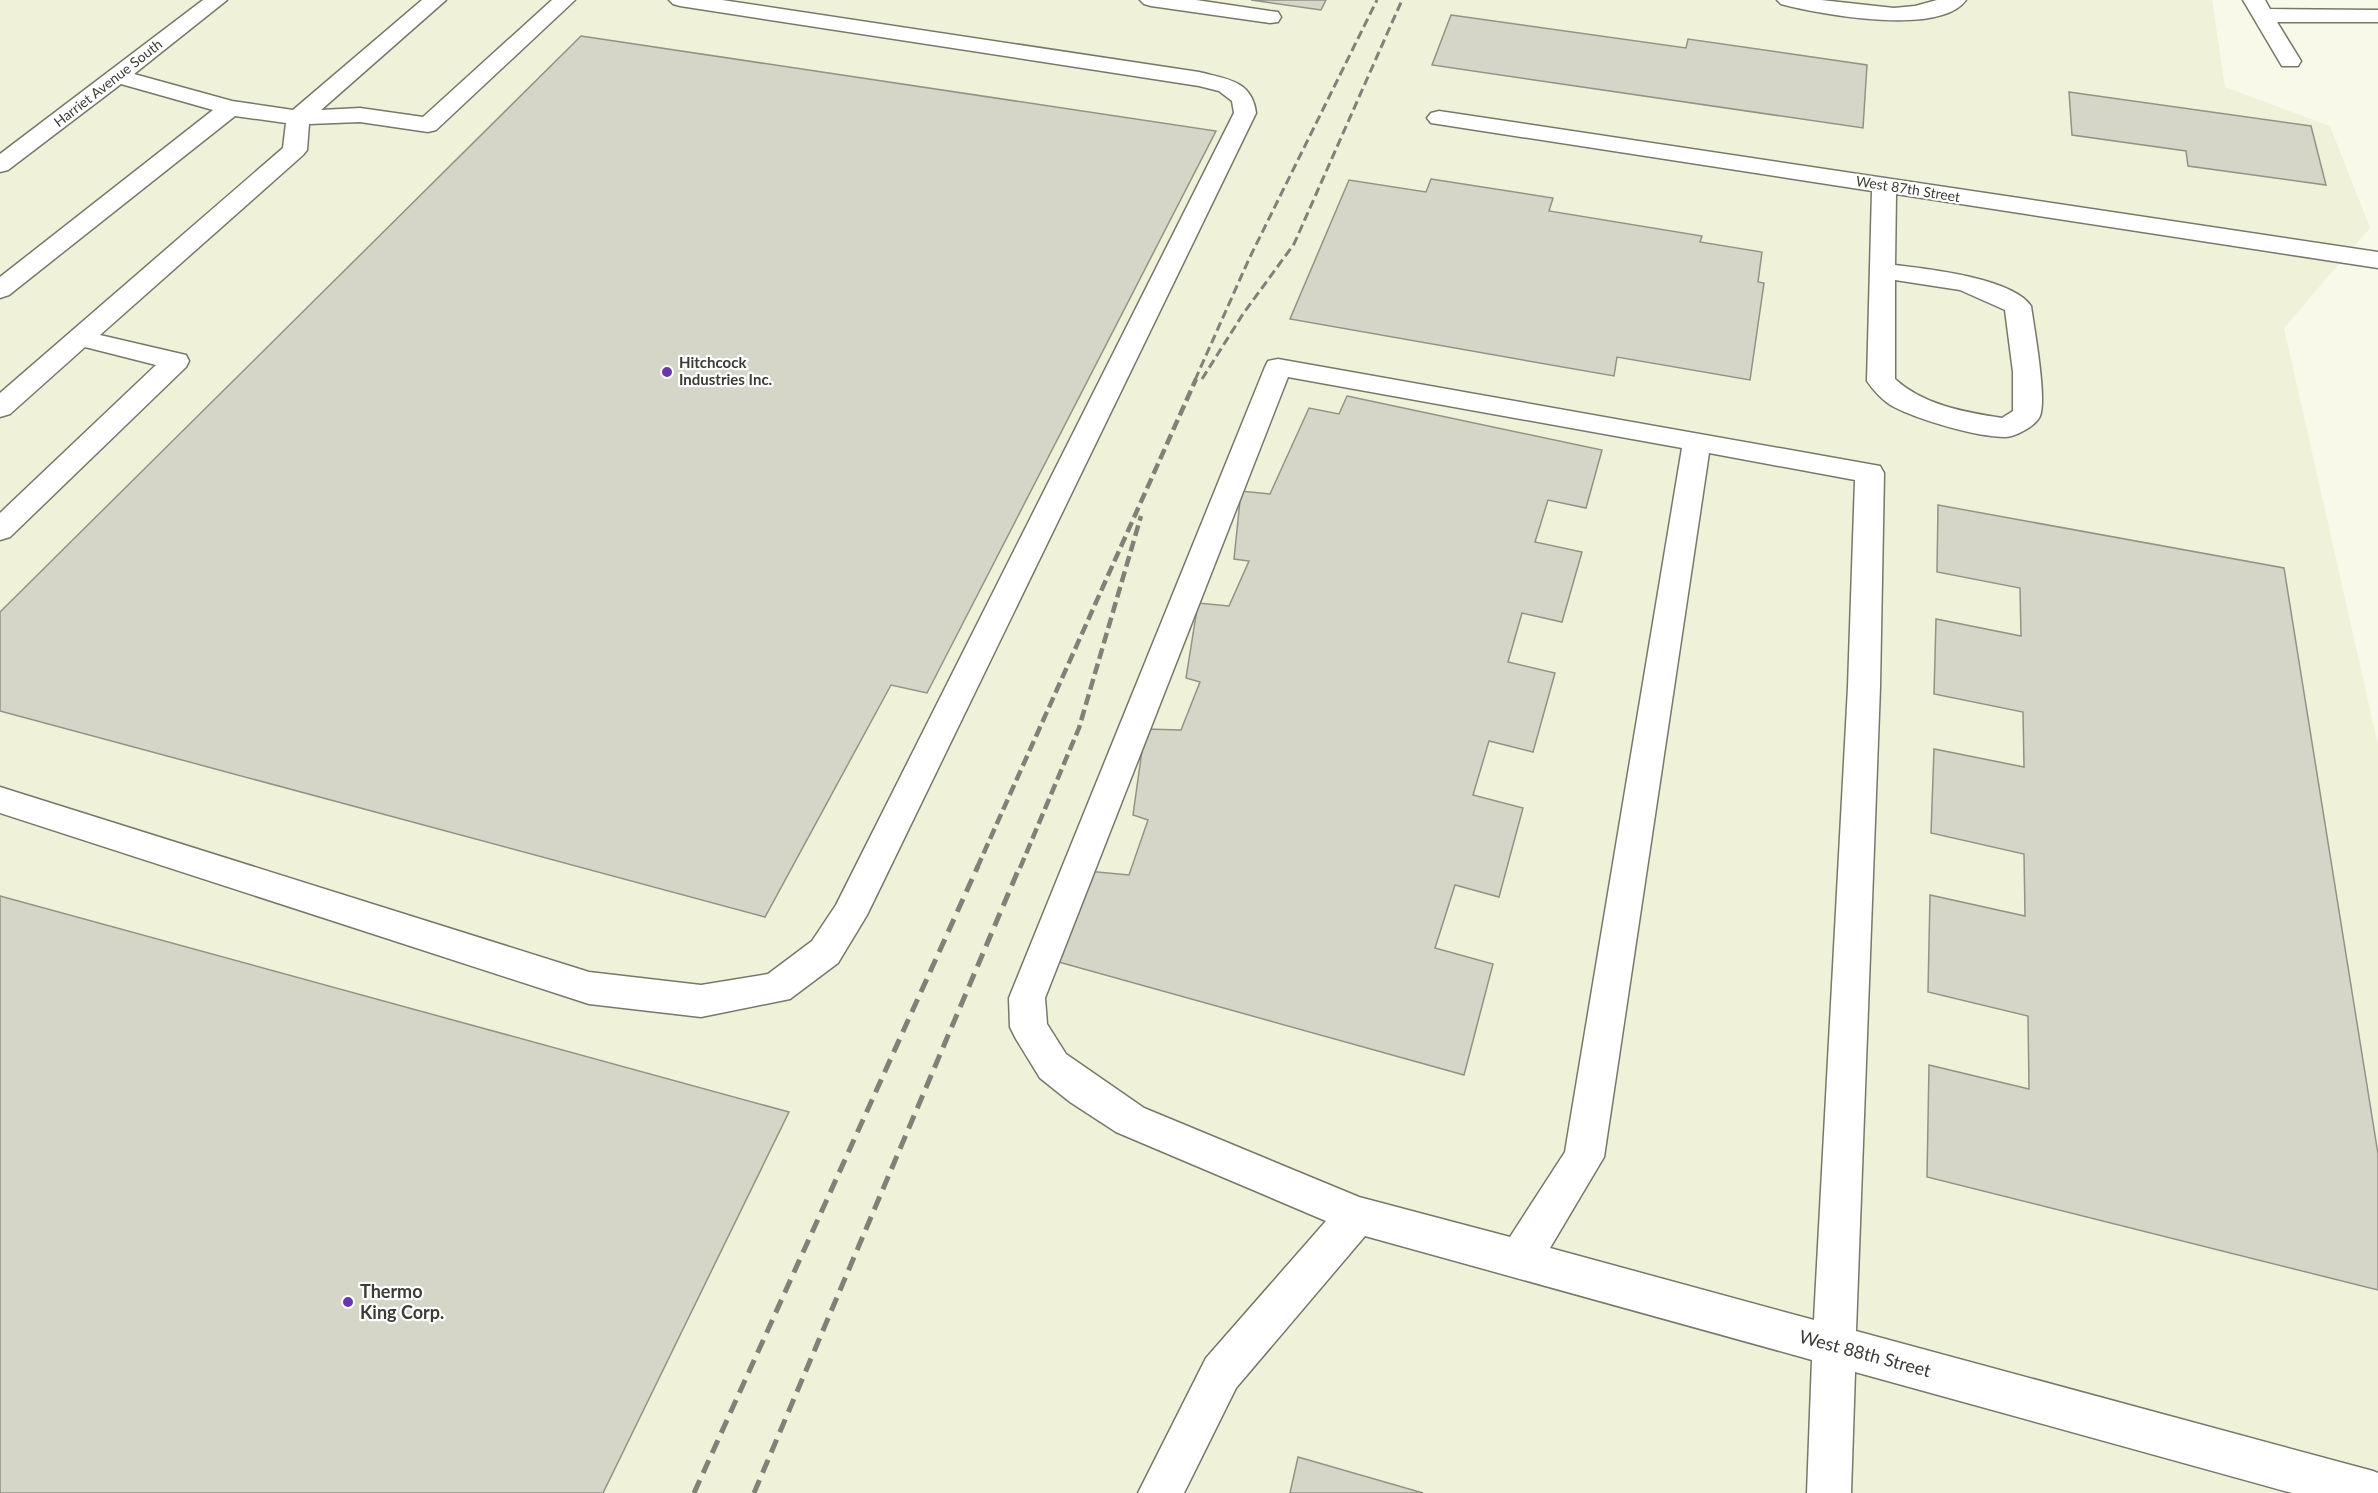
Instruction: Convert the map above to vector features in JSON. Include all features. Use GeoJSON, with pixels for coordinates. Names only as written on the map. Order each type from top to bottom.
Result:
{"type":"FeatureCollection","features":[{"type":"Feature","properties":{"kind":"street","name":"Harriet Avenue South"},"geometry":{"type":"LineString","coordinates":[[0,165],[216,0]]}},
{"type":"Feature","properties":{"kind":"street"},"geometry":{"type":"LineString","coordinates":[[0,408],[295,150],[298,118],[435,0]]}},
{"type":"Feature","properties":{"kind":"street"},"geometry":{"type":"LineString","coordinates":[[118,76],[230,108],[298,118],[360,115],[428,125],[564,0]]}},
{"type":"Feature","properties":{"kind":"street"},"geometry":{"type":"LineString","coordinates":[[0,800],[589,988],[700,1001],[777,988],[825,952],[849,915],[1245,113],[1243,99],[1227,86],[1200,79],[680,0]]}},
{"type":"Feature","properties":{"kind":"street"},"geometry":{"type":"LineString","coordinates":[[1151,0],[1270,17]]}},
{"type":"Feature","properties":{"kind":"street"},"geometry":{"type":"LineString","coordinates":[[1788,0],[1846,11],[1898,15],[1938,9],[1955,0]]}},
{"type":"Feature","properties":{"kind":"street"},"geometry":{"type":"LineString","coordinates":[[2258,8],[2378,16]]}},
{"type":"Feature","properties":{"kind":"street"},"geometry":{"type":"LineString","coordinates":[[2258,8],[2290,61]]}},
{"type":"Feature","properties":{"kind":"street"},"geometry":{"type":"LineString","coordinates":[[0,290],[230,108]]}},
{"type":"Feature","properties":{"kind":"street","name":"West 87th Street"},"geometry":{"type":"LineString","coordinates":[[1439,118],[2378,260]]}},
{"type":"Feature","properties":{"kind":"street"},"geometry":{"type":"LineString","coordinates":[[1882,271],[1962,281],[1994,291],[2018,306],[2027,372],[2027,415],[2006,428],[1958,420],[1902,400],[1881,381],[1882,271],[1884,186]]}},
{"type":"Feature","properties":{"kind":"street"},"geometry":{"type":"LineString","coordinates":[[0,530],[176,361],[80,338]]}},
{"type":"Feature","properties":{"kind":"street","name":"West 88th Street"},"geometry":{"type":"LineString","coordinates":[[1696,442],[1278,367],[1027,998],[1029,1027],[1053,1066],[1130,1120],[1356,1215],[2373,1493]]}},
{"type":"Feature","properties":{"kind":"street"},"geometry":{"type":"LineString","coordinates":[[1520,1259],[1584,1157],[1696,442],[1870,473],[1864,687],[1840,1177],[1828,1493]]}},
{"type":"Feature","properties":{"kind":"street"},"geometry":{"type":"LineString","coordinates":[[1160,1493],[1221,1374],[1356,1215]]}},
{"type":"Feature","properties":{"kind":"shaded area"},"geometry":{"type":"Polygon","coordinates":[[[0,0],[2212,0],[2225,87],[2330,126],[2370,228],[2284,328],[2378,745],[2378,1493],[0,1493],[0,0]]]}},
{"type":"Feature","properties":{"kind":"building"},"geometry":{"type":"Polygon","coordinates":[[[1251,0],[1326,0],[1321,10],[1251,0]]]}},
{"type":"Feature","properties":{"kind":"building"},"geometry":{"type":"Polygon","coordinates":[[[1451,15],[1686,48],[1688,39],[1867,65],[1863,128],[1432,65],[1451,15]]]}},
{"type":"Feature","properties":{"kind":"building","name":"Hitchcock Industries Inc."},"geometry":{"type":"Polygon","coordinates":[[[581,36],[1216,131],[927,693],[891,685],[765,917],[0,711],[0,612],[581,36]]]}},
{"type":"Feature","properties":{"kind":"building"},"geometry":{"type":"Polygon","coordinates":[[[2069,92],[2311,126],[2326,185],[2188,166],[2186,151],[2072,135],[2069,92]]]}},
{"type":"Feature","properties":{"kind":"building"},"geometry":{"type":"Polygon","coordinates":[[[1431,179],[1553,198],[1549,211],[1702,236],[1700,242],[1762,252],[1758,282],[1764,283],[1750,380],[1617,357],[1614,376],[1290,319],[1349,180],[1426,192],[1431,179]]]}},
{"type":"Feature","properties":{"kind":"building"},"geometry":{"type":"Polygon","coordinates":[[[1347,396],[1602,450],[1586,508],[1548,500],[1535,542],[1582,552],[1562,622],[1522,613],[1508,662],[1555,673],[1533,752],[1489,741],[1473,795],[1523,808],[1499,897],[1455,885],[1435,948],[1493,964],[1464,1075],[1055,961],[1087,871],[1129,875],[1148,820],[1133,815],[1145,729],[1181,730],[1200,682],[1186,678],[1198,603],[1229,606],[1249,561],[1234,559],[1241,491],[1270,494],[1309,408],[1339,414],[1347,396]]]}},
{"type":"Feature","properties":{"kind":"building"},"geometry":{"type":"Polygon","coordinates":[[[1938,505],[2284,568],[2378,1154],[2378,1290],[1927,1177],[1929,1065],[2029,1089],[2028,1016],[1928,992],[1930,895],[2025,916],[2024,854],[1931,833],[1934,749],[2024,767],[2023,712],[1934,694],[1936,619],[2021,636],[2020,588],[1937,572],[1938,505]]]}},
{"type":"Feature","properties":{"kind":"building","name":"Thermo King Corp."},"geometry":{"type":"Polygon","coordinates":[[[0,896],[789,1112],[603,1493],[0,1493],[0,896]]]}},
{"type":"Feature","properties":{"kind":"building"},"geometry":{"type":"Polygon","coordinates":[[[1298,1457],[1423,1493],[1290,1493],[1298,1457]]]}},
{"type":"Feature","properties":{"kind":"railway"},"geometry":{"type":"LineString","coordinates":[[1195,380],[1249,259],[1377,0]]}},
{"type":"Feature","properties":{"kind":"railway"},"geometry":{"type":"LineString","coordinates":[[1202,379],[1243,314],[1294,244],[1402,0]]}},
{"type":"Feature","properties":{"kind":"railway"},"geometry":{"type":"LineString","coordinates":[[977,868],[1196,379]]}},
{"type":"Feature","properties":{"kind":"railway"},"geometry":{"type":"LineString","coordinates":[[1020,868],[1079,728],[1141,516]]}},
{"type":"Feature","properties":{"kind":"railway"},"geometry":{"type":"LineString","coordinates":[[694,1493],[978,866]]}},
{"type":"Feature","properties":{"kind":"railway"},"geometry":{"type":"LineString","coordinates":[[754,1493],[1020,866]]}},
{"type":"Feature","properties":{"kind":"place","name":"Hitchcock Industries Inc."},"geometry":{"type":"Point","coordinates":[667,372]}},
{"type":"Feature","properties":{"kind":"place","name":"Thermo King Corp."},"geometry":{"type":"Point","coordinates":[348,1302]}}]}
